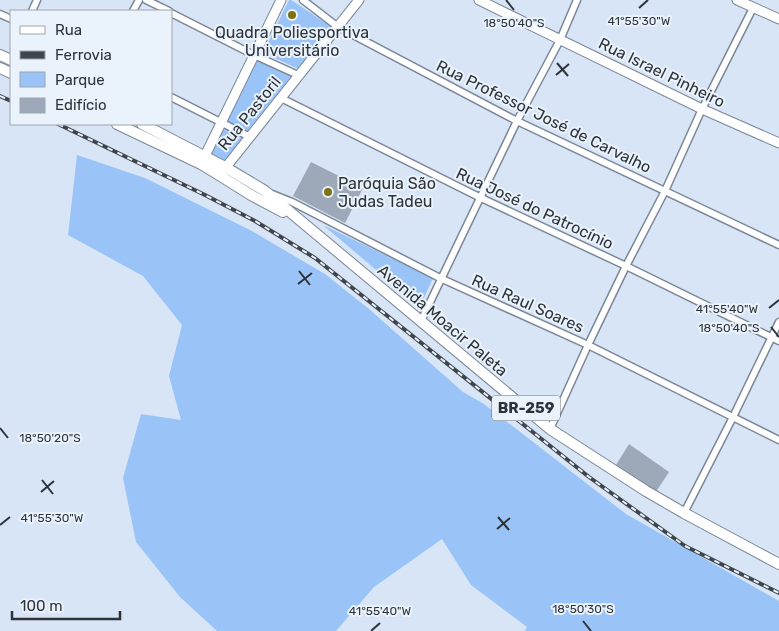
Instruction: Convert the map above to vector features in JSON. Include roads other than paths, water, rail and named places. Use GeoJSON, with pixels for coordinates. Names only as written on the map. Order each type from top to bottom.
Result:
{"type":"FeatureCollection","features":[{"type":"Feature","properties":{"kind":"main road","name":"Avenida Moacir Paleta"},"geometry":{"type":"LineString","coordinates":[[119,125],[203,160]]}},
{"type":"Feature","properties":{"kind":"main road","name":"Avenida Moacir Paleta"},"geometry":{"type":"LineString","coordinates":[[144,125],[222,171],[265,191],[550,429],[646,491],[779,564]]}},
{"type":"Feature","properties":{"kind":"main road","name":"Avenida Moacir Paleta"},"geometry":{"type":"LineString","coordinates":[[222,171],[251,195],[297,219]]}},
{"type":"Feature","properties":{"kind":"street"},"geometry":{"type":"LineString","coordinates":[[146,0],[166,10]]}},
{"type":"Feature","properties":{"kind":"street"},"geometry":{"type":"LineString","coordinates":[[203,160],[281,0]]}},
{"type":"Feature","properties":{"kind":"street","name":"Rua Professor José de Carvalho"},"geometry":{"type":"LineString","coordinates":[[303,0],[338,27],[516,121],[779,245]]}},
{"type":"Feature","properties":{"kind":"street","name":"Rua Pastoril"},"geometry":{"type":"LineString","coordinates":[[222,171],[359,0]]}},
{"type":"Feature","properties":{"kind":"street","name":"Rua Israel Pinheiro"},"geometry":{"type":"LineString","coordinates":[[479,0],[702,108],[779,143]]}},
{"type":"Feature","properties":{"kind":"street"},"geometry":{"type":"LineString","coordinates":[[420,321],[516,121],[560,40],[577,0]]}},
{"type":"Feature","properties":{"kind":"street"},"geometry":{"type":"LineString","coordinates":[[737,0],[779,19]]}},
{"type":"Feature","properties":{"kind":"street"},"geometry":{"type":"LineString","coordinates":[[550,429],[626,266],[665,191],[702,108],[753,8]]}},
{"type":"Feature","properties":{"kind":"street"},"geometry":{"type":"LineString","coordinates":[[172,13],[298,75]]}},
{"type":"Feature","properties":{"kind":"street"},"geometry":{"type":"LineString","coordinates":[[172,98],[250,137]]}},
{"type":"Feature","properties":{"kind":"street","name":"Rua José do Patrocínio"},"geometry":{"type":"LineString","coordinates":[[281,98],[479,197],[779,341]]}},
{"type":"Feature","properties":{"kind":"street","name":"Rua Raul Soares"},"geometry":{"type":"LineString","coordinates":[[265,191],[292,202],[440,278],[588,345],[779,440]]}},
{"type":"Feature","properties":{"kind":"street"},"geometry":{"type":"LineString","coordinates":[[684,513],[779,322]]}},
{"type":"Feature","properties":{"kind":"railway"},"geometry":{"type":"LineString","coordinates":[[0,96],[10,101]]}},
{"type":"Feature","properties":{"kind":"railway"},"geometry":{"type":"LineString","coordinates":[[60,125],[255,221],[315,258],[589,477],[685,546],[779,593]]}},
{"type":"Feature","properties":{"kind":"place","name":"Quadra Poliesportiva Universitário"},"geometry":{"type":"Point","coordinates":[292,15]}},
{"type":"Feature","properties":{"kind":"place","name":"Paróquia São Judas Tadeu"},"geometry":{"type":"Point","coordinates":[328,192]}}]}
